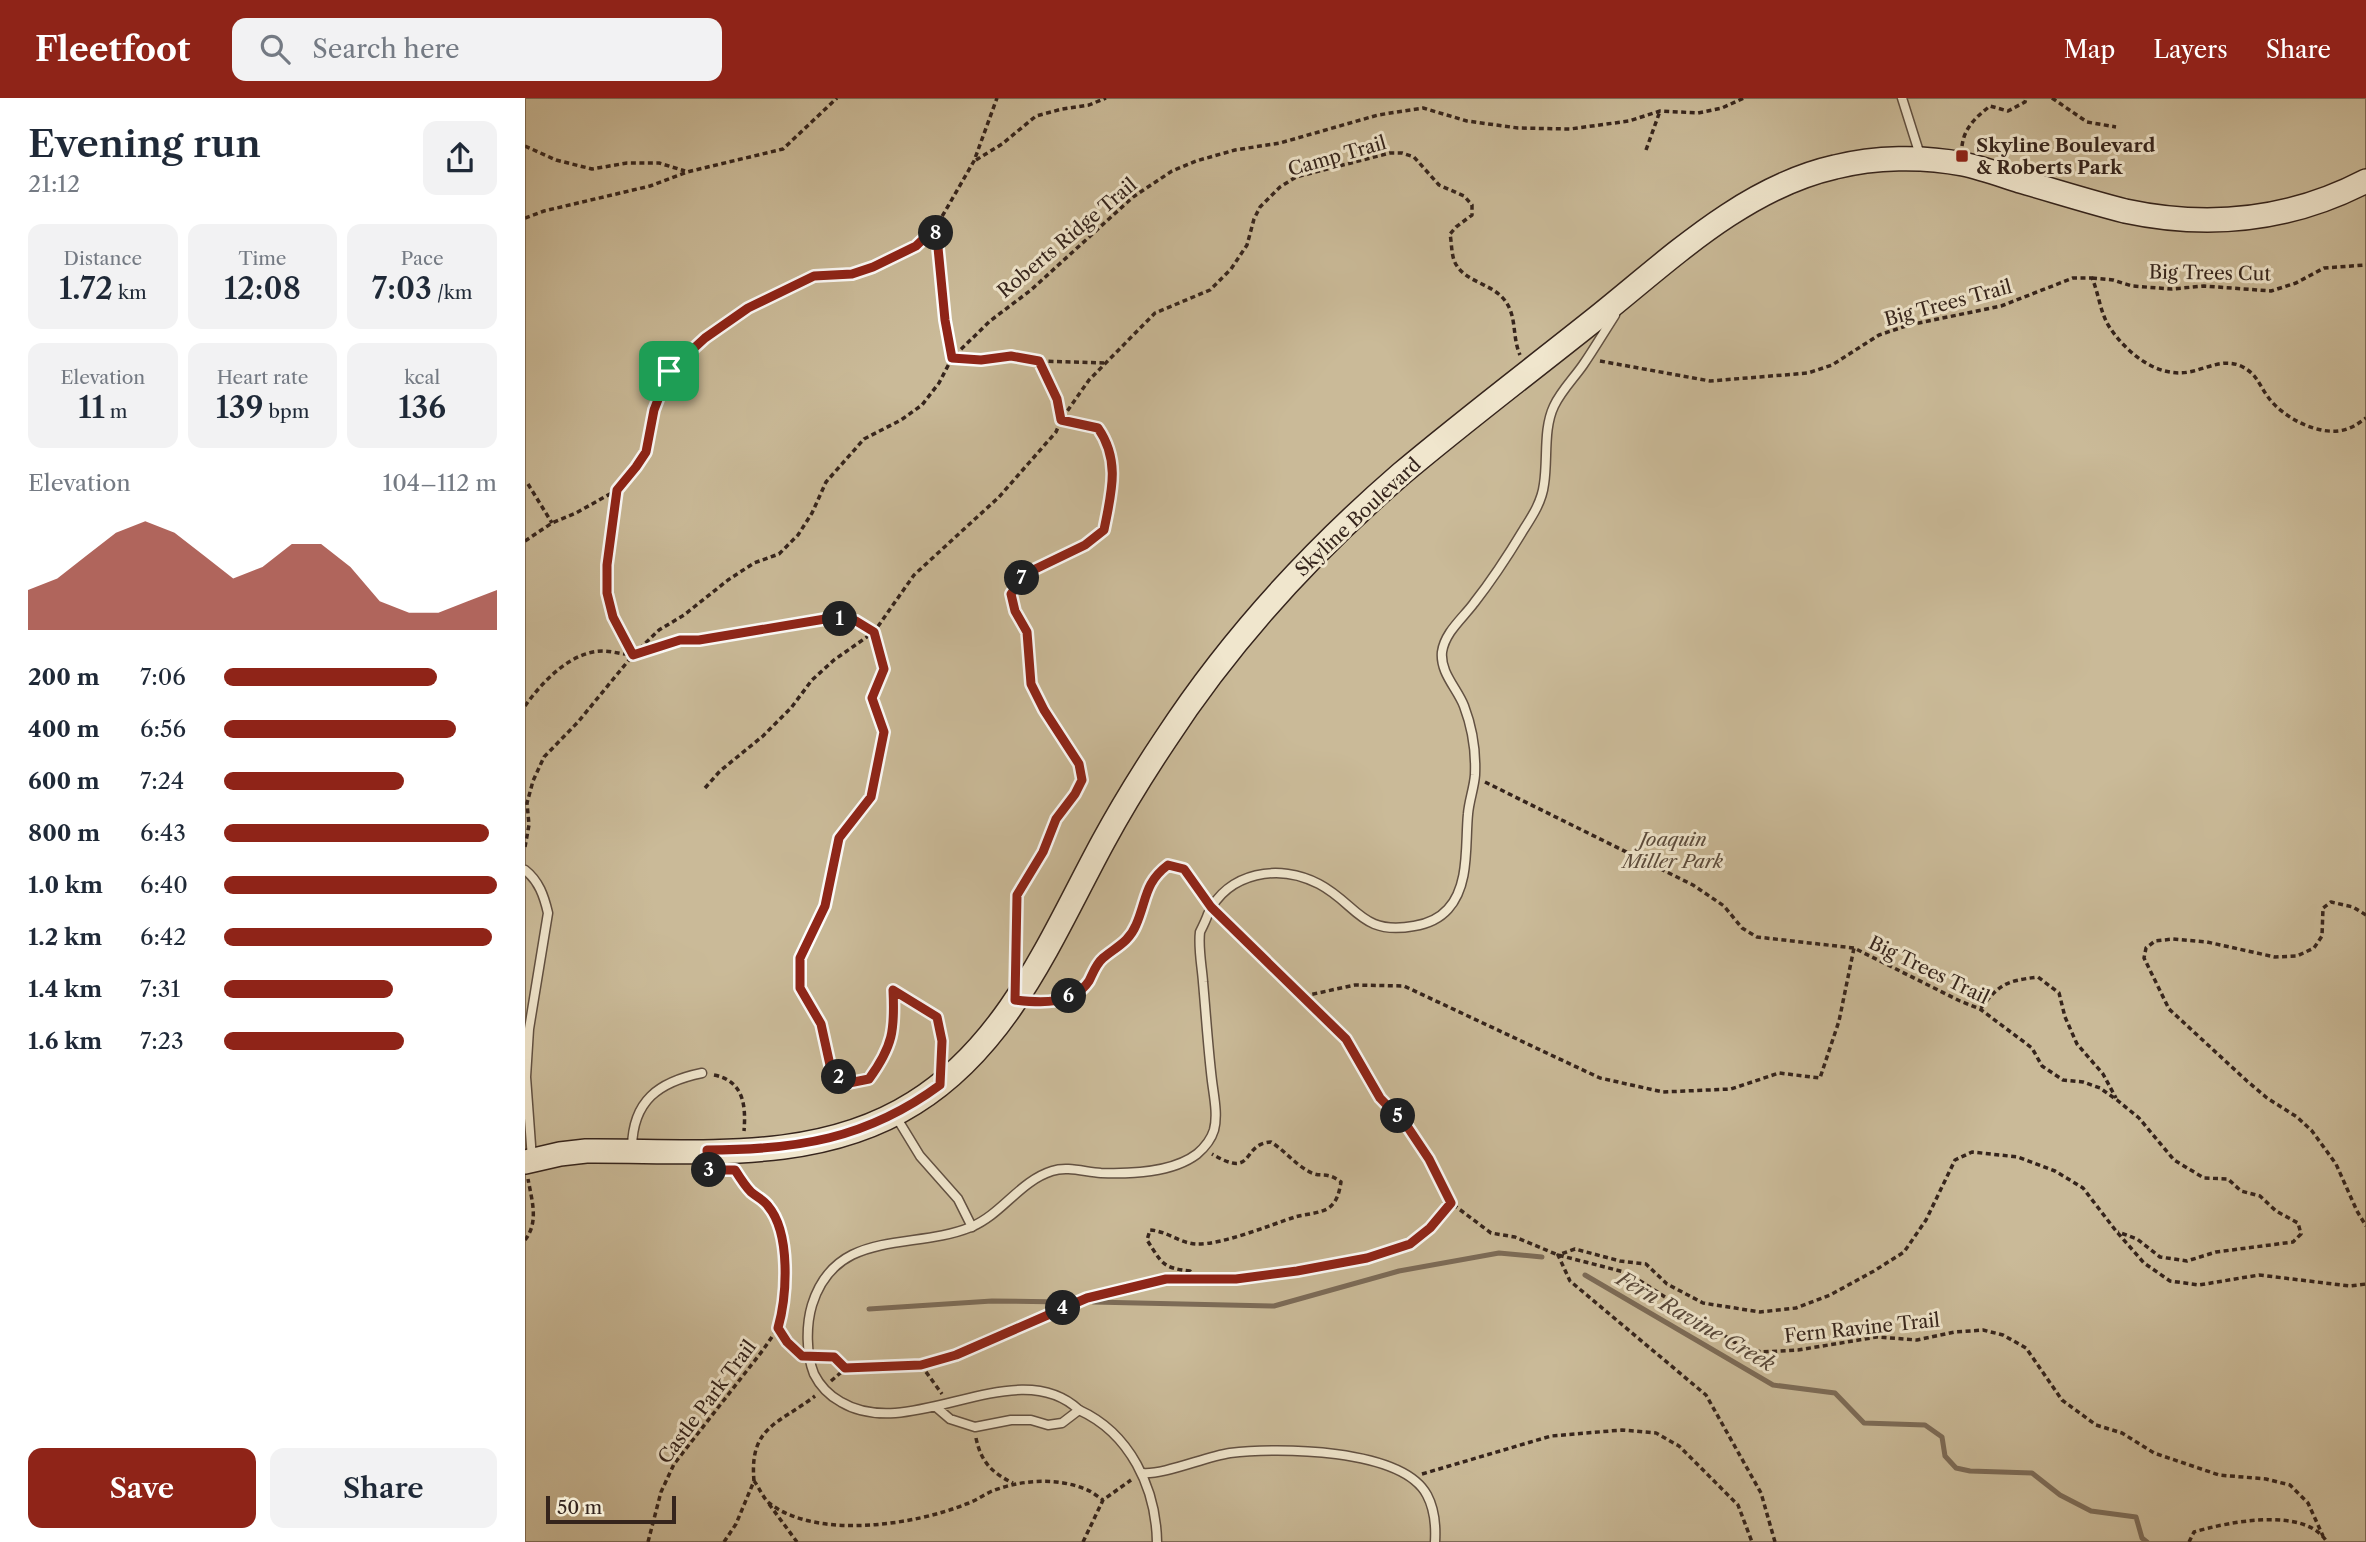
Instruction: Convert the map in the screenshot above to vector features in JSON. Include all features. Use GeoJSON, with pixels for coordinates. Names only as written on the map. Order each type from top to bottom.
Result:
{"type":"FeatureCollection","features":[{"type":"Feature","properties":{"kind":"main road","name":"Skyline Boulevard"},"geometry":{"type":"LineString","coordinates":[[529,1161],[586,1151],[778,1148],[840,1137],[895,1115],[940,1085],[977,1050],[1015,1000],[1034,972],[1106,836],[1168,735],[1236,642],[1292,578],[1362,509],[1435,446],[1701,235],[1763,194],[1810,173],[1839,166],[1892,159],[1921,160],[1961,164],[2125,211],[2194,220],[2237,219],[2300,209],[2366,181]]}},
{"type":"Feature","properties":{"kind":"lane"},"geometry":{"type":"LineString","coordinates":[[1902,98],[1921,160]]}},
{"type":"Feature","properties":{"kind":"lane"},"geometry":{"type":"LineString","coordinates":[[1157,1542],[1155,1516],[1142,1473],[1130,1450],[1095,1417],[1071,1403],[1037,1392],[1012,1391],[970,1396],[936,1407],[888,1414],[869,1413],[836,1400],[814,1374],[809,1355],[809,1322],[813,1302],[830,1272],[862,1249],[888,1242],[942,1236],[972,1227],[1000,1210],[1019,1191],[1039,1177],[1056,1169],[1104,1173],[1142,1171],[1185,1163],[1203,1149],[1213,1133],[1216,1110],[1207,1039],[1200,931],[1211,907],[1224,891],[1244,877],[1265,873],[1296,876],[1318,883],[1376,926],[1398,929],[1436,920],[1452,906],[1461,883],[1467,854],[1468,810],[1475,776],[1473,740],[1464,706],[1442,666],[1443,647],[1453,628],[1474,604],[1537,507],[1544,490],[1547,436],[1553,407],[1588,359],[1627,293]]}},
{"type":"Feature","properties":{"kind":"lane"},"geometry":{"type":"LineString","coordinates":[[525,870],[533,876],[543,894],[548,913],[529,1029],[526,1077],[529,1161]]}},
{"type":"Feature","properties":{"kind":"lane"},"geometry":{"type":"LineString","coordinates":[[632,1150],[636,1117],[642,1105],[655,1091],[702,1073]]}},
{"type":"Feature","properties":{"kind":"lane"},"geometry":{"type":"LineString","coordinates":[[895,1115],[920,1156],[958,1199],[972,1227]]}},
{"type":"Feature","properties":{"kind":"lane"},"geometry":{"type":"LineString","coordinates":[[936,1407],[950,1419],[975,1427],[1011,1420],[1062,1423],[1079,1410]]}},
{"type":"Feature","properties":{"kind":"lane"},"geometry":{"type":"LineString","coordinates":[[1142,1473],[1154,1474],[1204,1458],[1230,1453],[1277,1449],[1349,1455],[1374,1461],[1410,1478],[1427,1494],[1437,1524],[1435,1542]]}},
{"type":"Feature","properties":{"kind":"path"},"geometry":{"type":"LineString","coordinates":[[525,218],[650,186],[687,172],[783,149],[837,98]]}},
{"type":"Feature","properties":{"kind":"path"},"geometry":{"type":"LineString","coordinates":[[525,541],[552,523],[617,490],[646,452],[661,388],[669,371],[688,351],[725,322],[814,276],[852,274],[916,246],[936,227],[974,161],[997,98]]}},
{"type":"Feature","properties":{"kind":"path"},"geometry":{"type":"LineString","coordinates":[[974,161],[1002,144],[1036,117],[1089,105],[1106,98]]}},
{"type":"Feature","properties":{"kind":"path","name":"Roberts Ridge Trail"},"geometry":{"type":"LineString","coordinates":[[525,846],[529,825],[527,803],[544,757],[578,722],[633,655],[659,630],[684,615],[728,580],[754,563],[779,554],[798,535],[812,513],[826,482],[864,439],[901,420],[922,405],[939,383],[952,358],[990,321],[1031,290],[1133,197],[1172,171],[1235,150],[1280,143],[1378,115],[1423,108],[1467,121],[1518,128],[1570,129],[1629,121],[1660,111],[1698,113],[1722,108],[1744,98]]}},
{"type":"Feature","properties":{"kind":"path"},"geometry":{"type":"LineString","coordinates":[[1961,164],[1963,137],[1975,118],[1990,106],[2008,111],[2025,102],[2026,98]]}},
{"type":"Feature","properties":{"kind":"path"},"geometry":{"type":"LineString","coordinates":[[2052,98],[2087,122],[2116,127]]}},
{"type":"Feature","properties":{"kind":"path"},"geometry":{"type":"LineString","coordinates":[[1646,150],[1660,111]]}},
{"type":"Feature","properties":{"kind":"path"},"geometry":{"type":"LineString","coordinates":[[525,146],[556,160],[592,169],[627,163],[659,163],[687,172]]}},
{"type":"Feature","properties":{"kind":"path","name":"Camp Trail"},"geometry":{"type":"LineString","coordinates":[[1104,363],[1155,313],[1210,290],[1231,270],[1247,245],[1260,207],[1280,187],[1296,177],[1390,153],[1402,153],[1414,157],[1439,185],[1464,196],[1472,205],[1472,215],[1450,234],[1453,256],[1457,267],[1495,290],[1504,299],[1512,312],[1515,344],[1529,372]]}},
{"type":"Feature","properties":{"kind":"path"},"geometry":{"type":"LineString","coordinates":[[936,227],[945,320],[952,358],[981,360],[1011,356],[1039,361],[1104,363]]}},
{"type":"Feature","properties":{"kind":"path","name":"Big Trees Cut"},"geometry":{"type":"LineString","coordinates":[[2092,278],[2113,280],[2131,286],[2172,289],[2204,286],[2271,290],[2296,283],[2324,268],[2366,265]]}},
{"type":"Feature","properties":{"kind":"path","name":"Big Trees Trail"},"geometry":{"type":"LineString","coordinates":[[1588,359],[1710,381],[1808,373],[1832,365],[1879,335],[1909,325],[2001,306],[2073,278],[2092,278]]}},
{"type":"Feature","properties":{"kind":"path"},"geometry":{"type":"LineString","coordinates":[[2092,278],[2110,327],[2147,365],[2169,373],[2188,373],[2221,363],[2238,364],[2254,374],[2283,414],[2298,423],[2323,429],[2346,429],[2366,418]]}},
{"type":"Feature","properties":{"kind":"path"},"geometry":{"type":"LineString","coordinates":[[1039,361],[1057,399],[1061,420]]}},
{"type":"Feature","properties":{"kind":"path"},"geometry":{"type":"LineString","coordinates":[[705,788],[720,771],[782,718],[812,680],[834,660],[874,632],[914,575],[999,497],[1049,440],[1089,380],[1104,363]]}},
{"type":"Feature","properties":{"kind":"path"},"geometry":{"type":"LineString","coordinates":[[778,1328],[802,1356],[834,1357],[845,1368],[921,1365],[956,1355],[1087,1298],[1166,1279],[1236,1279],[1367,1258],[1410,1244],[1430,1228],[1451,1203],[1429,1159],[1407,1126],[1380,1098],[1346,1039],[1211,907],[1184,869],[1168,865],[1156,875],[1136,927],[1126,942],[1099,961],[1088,982],[1077,994],[1044,1003],[1015,1000],[1017,895],[1043,852],[1056,819],[1082,780],[1079,764],[1044,710],[1031,684],[1027,632],[1015,611],[1011,594],[1025,574],[1085,545],[1104,530],[1114,472],[1108,443],[1098,428],[1061,420]]}},
{"type":"Feature","properties":{"kind":"path"},"geometry":{"type":"LineString","coordinates":[[528,484],[552,523]]}},
{"type":"Feature","properties":{"kind":"path"},"geometry":{"type":"LineString","coordinates":[[617,490],[607,565],[607,593],[613,617],[633,655]]}},
{"type":"Feature","properties":{"kind":"path"},"geometry":{"type":"LineString","coordinates":[[525,706],[539,686],[573,659],[601,651],[633,655],[680,640],[699,640],[831,618],[856,621],[874,632],[884,669],[872,698],[884,732],[871,797],[839,838],[825,906],[800,958],[800,988],[821,1024],[830,1065],[844,1084],[869,1079],[886,1055],[895,1023],[893,990],[937,1017],[942,1041],[940,1085]]}},
{"type":"Feature","properties":{"kind":"path","name":"Big Trees Trail"},"geometry":{"type":"LineString","coordinates":[[1475,776],[1548,815],[1693,885],[1724,906],[1742,928],[1757,937],[1854,948],[1980,1009],[2032,1048],[2042,1066],[2063,1080],[2100,1088],[2116,1100],[2139,1118],[2174,1160],[2204,1178],[2228,1179],[2241,1191],[2260,1196],[2276,1211],[2298,1223],[2301,1234],[2293,1242],[2216,1252],[2187,1261],[2159,1257],[2137,1239],[2116,1231]]}},
{"type":"Feature","properties":{"kind":"path"},"geometry":{"type":"LineString","coordinates":[[2366,915],[2353,907],[2331,902],[2323,908],[2322,936],[2313,948],[2297,956],[2275,957],[2173,939],[2155,941],[2146,948],[2144,958],[2169,1009],[2247,1081],[2297,1116],[2312,1132],[2336,1164],[2366,1226]]}},
{"type":"Feature","properties":{"kind":"path"},"geometry":{"type":"LineString","coordinates":[[1302,995],[1307,997],[1355,985],[1403,986],[1600,1078],[1663,1092],[1731,1089],[1779,1073],[1820,1078],[1839,1021],[1854,948]]}},
{"type":"Feature","properties":{"kind":"path"},"geometry":{"type":"LineString","coordinates":[[1980,1009],[1995,989],[2014,980],[2038,977],[2059,993],[2065,1017],[2077,1044],[2103,1074],[2116,1100]]}},
{"type":"Feature","properties":{"kind":"path"},"geometry":{"type":"LineString","coordinates":[[702,1073],[727,1078],[742,1096],[744,1131],[732,1131]]}},
{"type":"Feature","properties":{"kind":"path"},"geometry":{"type":"LineString","coordinates":[[1195,1279],[1190,1271],[1171,1269],[1160,1261],[1147,1240],[1150,1230],[1161,1231],[1184,1243],[1200,1244],[1268,1228],[1294,1217],[1328,1209],[1339,1197],[1341,1182],[1331,1174],[1309,1172],[1271,1142],[1261,1142],[1252,1149],[1250,1157],[1237,1164],[1203,1149]]}},
{"type":"Feature","properties":{"kind":"path"},"geometry":{"type":"LineString","coordinates":[[1775,1542],[1761,1493],[1706,1395],[1570,1281],[1558,1255],[1575,1249],[1620,1261],[1646,1264],[1667,1284],[1703,1303],[1760,1312],[1795,1308],[1830,1295],[1874,1272],[1904,1252],[1926,1220],[1955,1160],[1972,1152],[2018,1157],[2055,1171],[2083,1188],[2144,1263],[2171,1282],[2199,1285],[2259,1275],[2350,1286],[2366,1284]]}},
{"type":"Feature","properties":{"kind":"path"},"geometry":{"type":"LineString","coordinates":[[525,1240],[532,1231],[534,1213],[528,1179],[529,1161]]}},
{"type":"Feature","properties":{"kind":"path","name":"Castle Park Trail"},"geometry":{"type":"LineString","coordinates":[[648,1542],[661,1492],[674,1464],[778,1328],[782,1312],[784,1248],[778,1224],[768,1205],[748,1190],[735,1170]]}},
{"type":"Feature","properties":{"kind":"path","name":"Fern Ravine Trail"},"geometry":{"type":"LineString","coordinates":[[1451,1203],[1491,1233],[1515,1237],[1558,1255],[1629,1273],[1739,1345],[1761,1352],[1798,1350],[1877,1337],[1917,1340],[1955,1332],[1983,1330],[2003,1335],[2026,1348],[2063,1400],[2096,1425],[2122,1433],[2154,1453],[2219,1475],[2266,1479],[2290,1485],[2308,1503],[2327,1542]]}},
{"type":"Feature","properties":{"kind":"path"},"geometry":{"type":"LineString","coordinates":[[921,1365],[947,1402]]}},
{"type":"Feature","properties":{"kind":"path"},"geometry":{"type":"LineString","coordinates":[[724,1542],[736,1524],[754,1480],[753,1463],[759,1441],[767,1428],[824,1388]]}},
{"type":"Feature","properties":{"kind":"path"},"geometry":{"type":"LineString","coordinates":[[975,1427],[982,1460],[994,1474],[1015,1484]]}},
{"type":"Feature","properties":{"kind":"path"},"geometry":{"type":"LineString","coordinates":[[1410,1478],[1551,1436],[1622,1430],[1656,1433],[1679,1446],[1738,1505],[1752,1542]]}},
{"type":"Feature","properties":{"kind":"path"},"geometry":{"type":"LineString","coordinates":[[1083,1542],[1103,1500],[1142,1473]]}},
{"type":"Feature","properties":{"kind":"path"},"geometry":{"type":"LineString","coordinates":[[754,1480],[797,1542]]}},
{"type":"Feature","properties":{"kind":"path"},"geometry":{"type":"LineString","coordinates":[[768,1502],[805,1520],[831,1525],[851,1525],[898,1522],[930,1515],[1015,1484],[1063,1483],[1086,1489],[1103,1500]]}},
{"type":"Feature","properties":{"kind":"path"},"geometry":{"type":"LineString","coordinates":[[2189,1542],[2194,1532],[2216,1525],[2274,1519],[2299,1521],[2323,1535]]}},
{"type":"Feature","properties":{"kind":"green space","name":"Joaquin Miller Park"},"geometry":{"type":"Polygon","coordinates":[[[525,98],[2366,98],[2366,1542],[525,1542],[525,98]]]}},
{"type":"Feature","properties":{"kind":"waterway","name":"Fern Ravine Creek"},"geometry":{"type":"LineString","coordinates":[[1093,1302],[1274,1306],[1399,1271],[1499,1253],[1542,1257]]}},
{"type":"Feature","properties":{"kind":"waterway","name":"Fern Ravine Creek"},"geometry":{"type":"LineString","coordinates":[[1585,1275],[1773,1385],[1835,1393],[1864,1423],[1925,1425],[1942,1437],[1945,1456],[1956,1468],[2032,1473],[2060,1495],[2091,1511],[2136,1517],[2142,1538],[2147,1542]]}},
{"type":"Feature","properties":{"kind":"waterway","name":"Fern Ravine Creek"},"geometry":{"type":"LineString","coordinates":[[869,1309],[992,1301],[1064,1302]]}},
{"type":"Feature","properties":{"kind":"place","name":"Skyline Boulevard & Roberts Park"},"geometry":{"type":"Point","coordinates":[1962,156]}},
{"type":"Feature","properties":{"kind":"route"},"geometry":{"type":"LineString","coordinates":[[936,227],[945,320],[952,358],[981,360],[1011,356],[1039,361],[1057,399],[1061,420],[1098,428],[1108,443],[1114,472],[1104,530],[1085,545],[1025,574],[1011,594],[1015,611],[1027,632],[1027,663],[1031,684],[1044,710],[1079,764],[1082,780],[1056,819],[1043,852],[1017,895],[1015,1000],[1044,1003],[1077,994],[1088,982],[1099,961],[1126,942],[1136,927],[1156,875],[1168,865],[1184,869],[1211,907],[1346,1039],[1380,1098],[1407,1126],[1429,1159],[1451,1203],[1430,1228],[1410,1244],[1367,1258],[1236,1279],[1166,1279],[1087,1298],[956,1355],[921,1365],[845,1368],[834,1357],[802,1356],[787,1342],[778,1328],[785,1275],[784,1248],[778,1224],[768,1205],[748,1190],[735,1170],[708,1170],[707,1150],[778,1148],[812,1143],[840,1137],[895,1115],[940,1085],[942,1041],[937,1017],[893,990],[895,1023],[886,1055],[869,1079],[844,1084],[830,1065],[821,1024],[800,988],[800,958],[825,906],[839,838],[871,797],[884,732],[872,698],[884,669],[874,632],[856,621],[831,618],[699,640],[680,640],[633,655],[613,617],[607,593],[607,565],[617,490],[646,452],[654,410],[669,371],[688,351],[748,308],[814,276],[852,274],[873,267],[916,246],[936,227]]}}]}
